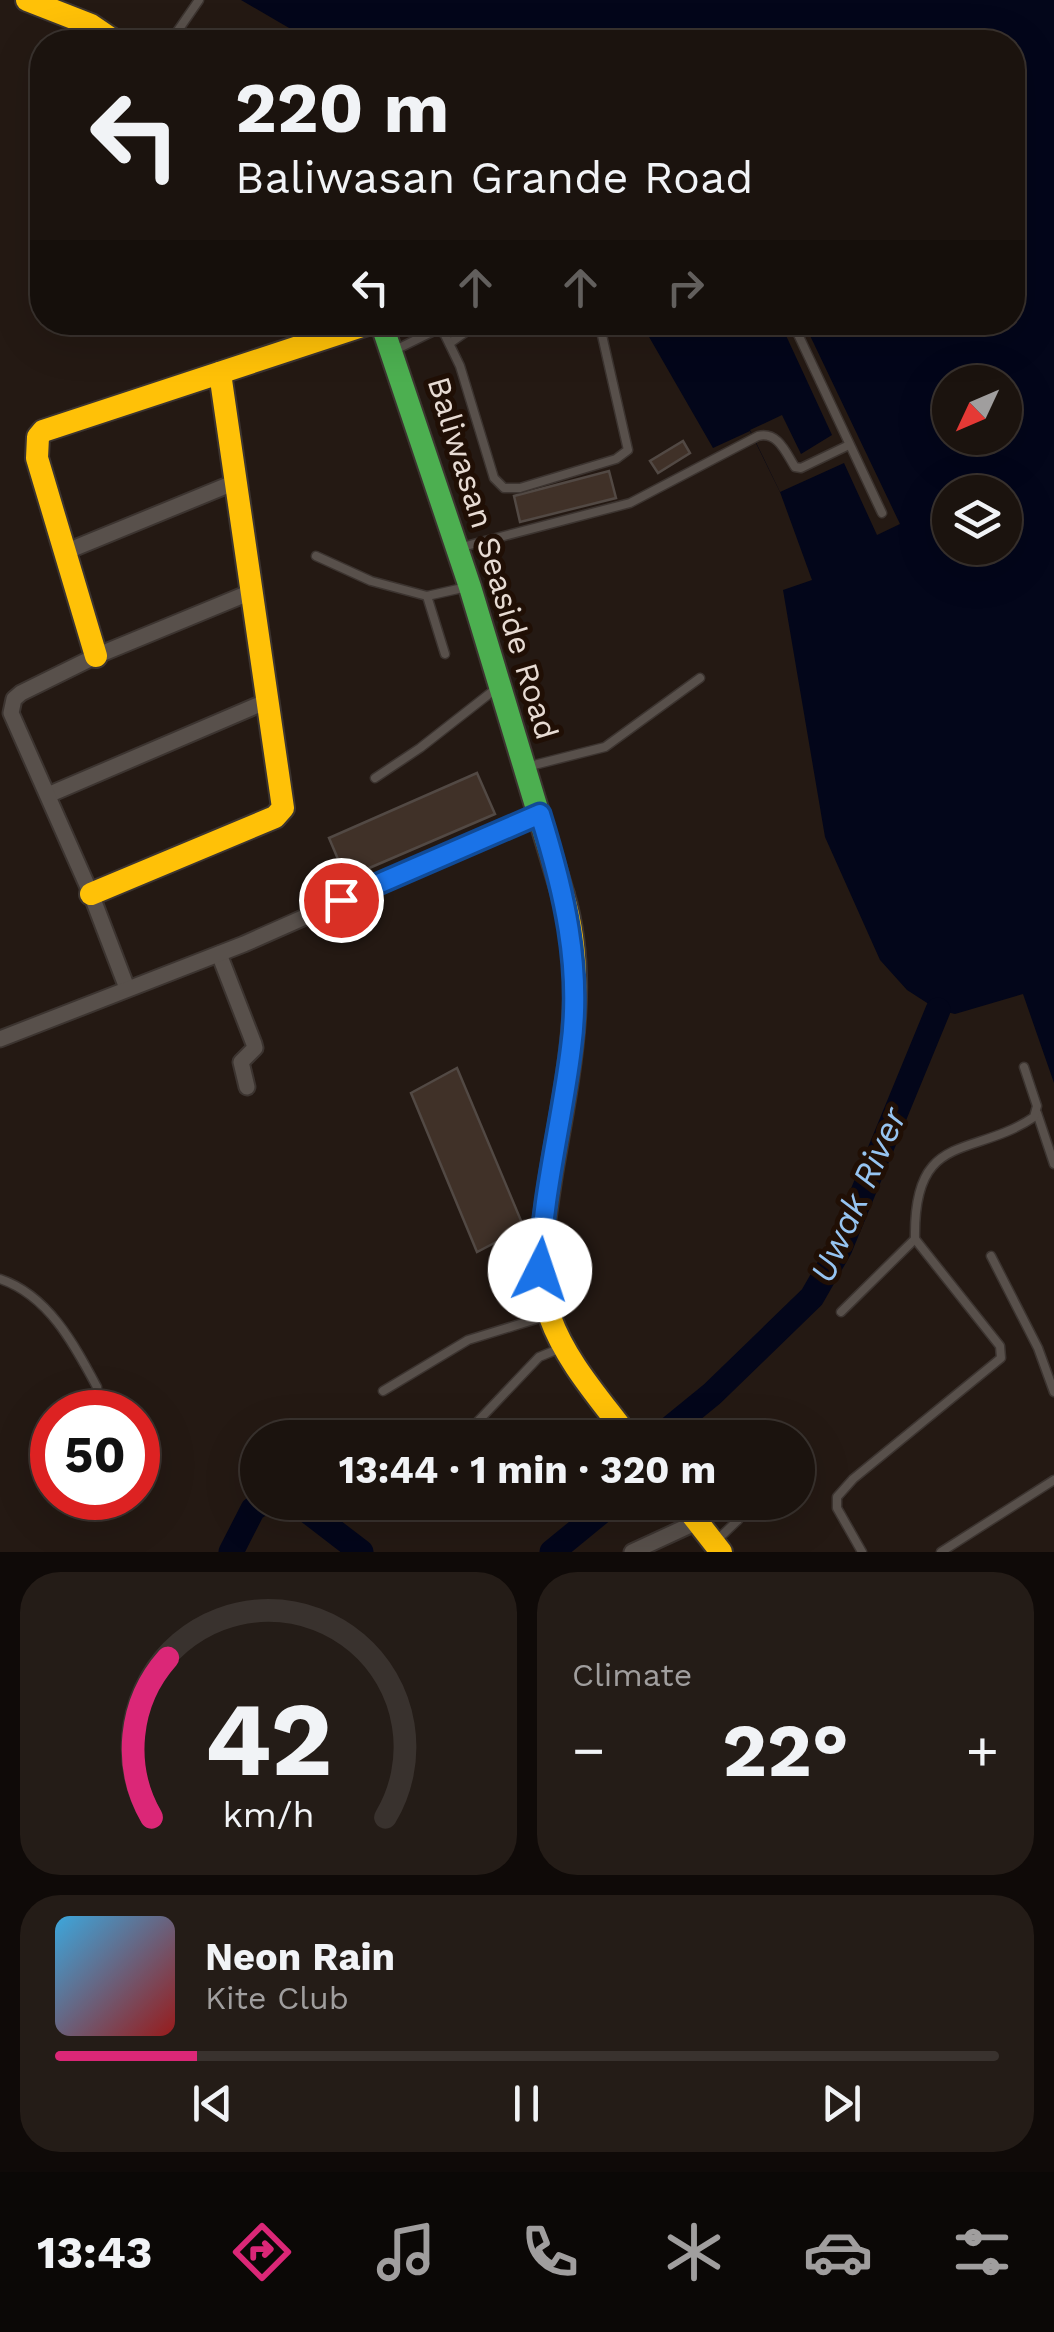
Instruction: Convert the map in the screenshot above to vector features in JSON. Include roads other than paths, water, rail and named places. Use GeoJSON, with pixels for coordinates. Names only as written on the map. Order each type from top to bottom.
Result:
{"type":"FeatureCollection","features":[{"type":"Feature","properties":{"kind":"main road"},"geometry":{"type":"LineString","coordinates":[[27,0],[98,30]]}},
{"type":"Feature","properties":{"kind":"main road"},"geometry":{"type":"LineString","coordinates":[[96,656],[37,458],[38,437],[43,431],[338,335]]}},
{"type":"Feature","properties":{"kind":"main road","name":"Baliwasan Seaside Road"},"geometry":{"type":"LineString","coordinates":[[385,335],[470,587],[568,914],[574,986],[572,1046],[540,1270],[549,1314],[563,1347],[616,1420]]}},
{"type":"Feature","properties":{"kind":"main road"},"geometry":{"type":"LineString","coordinates":[[91,894],[280,813],[283,803],[265,702],[238,481],[220,373]]}},
{"type":"Feature","properties":{"kind":"main road"},"geometry":{"type":"LineString","coordinates":[[698,1522],[717,1548]]}},
{"type":"Feature","properties":{"kind":"street"},"geometry":{"type":"LineString","coordinates":[[65,552],[238,481]]}},
{"type":"Feature","properties":{"kind":"street"},"geometry":{"type":"LineString","coordinates":[[127,988],[11,706],[21,693],[96,656],[251,592]]}},
{"type":"Feature","properties":{"kind":"street"},"geometry":{"type":"LineString","coordinates":[[48,795],[265,702]]}},
{"type":"Feature","properties":{"kind":"street"},"geometry":{"type":"LineString","coordinates":[[0,1039],[219,954],[540,814]]}},
{"type":"Feature","properties":{"kind":"street"},"geometry":{"type":"LineString","coordinates":[[219,954],[254,1044],[241,1061],[248,1087]]}},
{"type":"Feature","properties":{"kind":"street"},"geometry":{"type":"LineString","coordinates":[[632,1552],[698,1522]]}},
{"type":"Feature","properties":{"kind":"lane"},"geometry":{"type":"LineString","coordinates":[[178,30],[199,0]]}},
{"type":"Feature","properties":{"kind":"lane"},"geometry":{"type":"LineString","coordinates":[[393,351],[426,335]]}},
{"type":"Feature","properties":{"kind":"lane"},"geometry":{"type":"LineString","coordinates":[[445,335],[494,478],[504,488],[520,488],[616,459],[628,450],[603,335]]}},
{"type":"Feature","properties":{"kind":"lane"},"geometry":{"type":"LineString","coordinates":[[450,343],[461,335]]}},
{"type":"Feature","properties":{"kind":"lane"},"geometry":{"type":"LineString","coordinates":[[798,335],[882,513]]}},
{"type":"Feature","properties":{"kind":"lane"},"geometry":{"type":"LineString","coordinates":[[456,548],[630,502],[765,434],[776,439],[795,468],[849,445]]}},
{"type":"Feature","properties":{"kind":"lane"},"geometry":{"type":"LineString","coordinates":[[316,556],[371,580],[427,596],[470,587]]}},
{"type":"Feature","properties":{"kind":"lane"},"geometry":{"type":"LineString","coordinates":[[427,596],[445,654]]}},
{"type":"Feature","properties":{"kind":"lane"},"geometry":{"type":"LineString","coordinates":[[525,768],[605,748],[700,678]]}},
{"type":"Feature","properties":{"kind":"lane"},"geometry":{"type":"LineString","coordinates":[[375,778],[498,687]]}},
{"type":"Feature","properties":{"kind":"lane"},"geometry":{"type":"LineString","coordinates":[[1024,1067],[1054,1164]]}},
{"type":"Feature","properties":{"kind":"lane"},"geometry":{"type":"LineString","coordinates":[[862,1552],[837,1508],[837,1497],[1001,1358],[1002,1352],[915,1239],[915,1219],[924,1185],[940,1157],[1029,1121],[1037,1112]]}},
{"type":"Feature","properties":{"kind":"lane"},"geometry":{"type":"LineString","coordinates":[[841,1312],[915,1239]]}},
{"type":"Feature","properties":{"kind":"lane"},"geometry":{"type":"LineString","coordinates":[[991,1256],[1038,1348],[1054,1392]]}},
{"type":"Feature","properties":{"kind":"lane"},"geometry":{"type":"LineString","coordinates":[[0,1280],[22,1287],[70,1336],[97,1387]]}},
{"type":"Feature","properties":{"kind":"lane"},"geometry":{"type":"LineString","coordinates":[[384,1391],[468,1340],[549,1314]]}},
{"type":"Feature","properties":{"kind":"lane"},"geometry":{"type":"LineString","coordinates":[[479,1420],[539,1357],[563,1347]]}},
{"type":"Feature","properties":{"kind":"lane"},"geometry":{"type":"LineString","coordinates":[[941,1552],[1054,1480]]}},
{"type":"Feature","properties":{"kind":"lane"},"geometry":{"type":"LineString","coordinates":[[717,1548],[738,1520]]}},
{"type":"Feature","properties":{"kind":"water"},"geometry":{"type":"Polygon","coordinates":[[[241,0],[1054,0],[1054,1083],[1023,994],[955,1014],[938,1010],[907,990],[880,960],[825,837],[783,590],[812,580],[780,492],[750,431],[713,448],[648,335],[1025,335],[1025,30],[292,30],[241,0]]]}},
{"type":"Feature","properties":{"kind":"waterway","name":"Uwak River"},"geometry":{"type":"LineString","coordinates":[[680,1420],[812,1297],[840,1248],[938,1010]]}},
{"type":"Feature","properties":{"kind":"waterway","name":"Uwak River"},"geometry":{"type":"LineString","coordinates":[[231,1552],[247,1520]]}},
{"type":"Feature","properties":{"kind":"waterway","name":"Uwak River"},"geometry":{"type":"LineString","coordinates":[[319,1520],[361,1552]]}},
{"type":"Feature","properties":{"kind":"waterway","name":"Uwak River"},"geometry":{"type":"LineString","coordinates":[[552,1552],[591,1520]]}}]}
